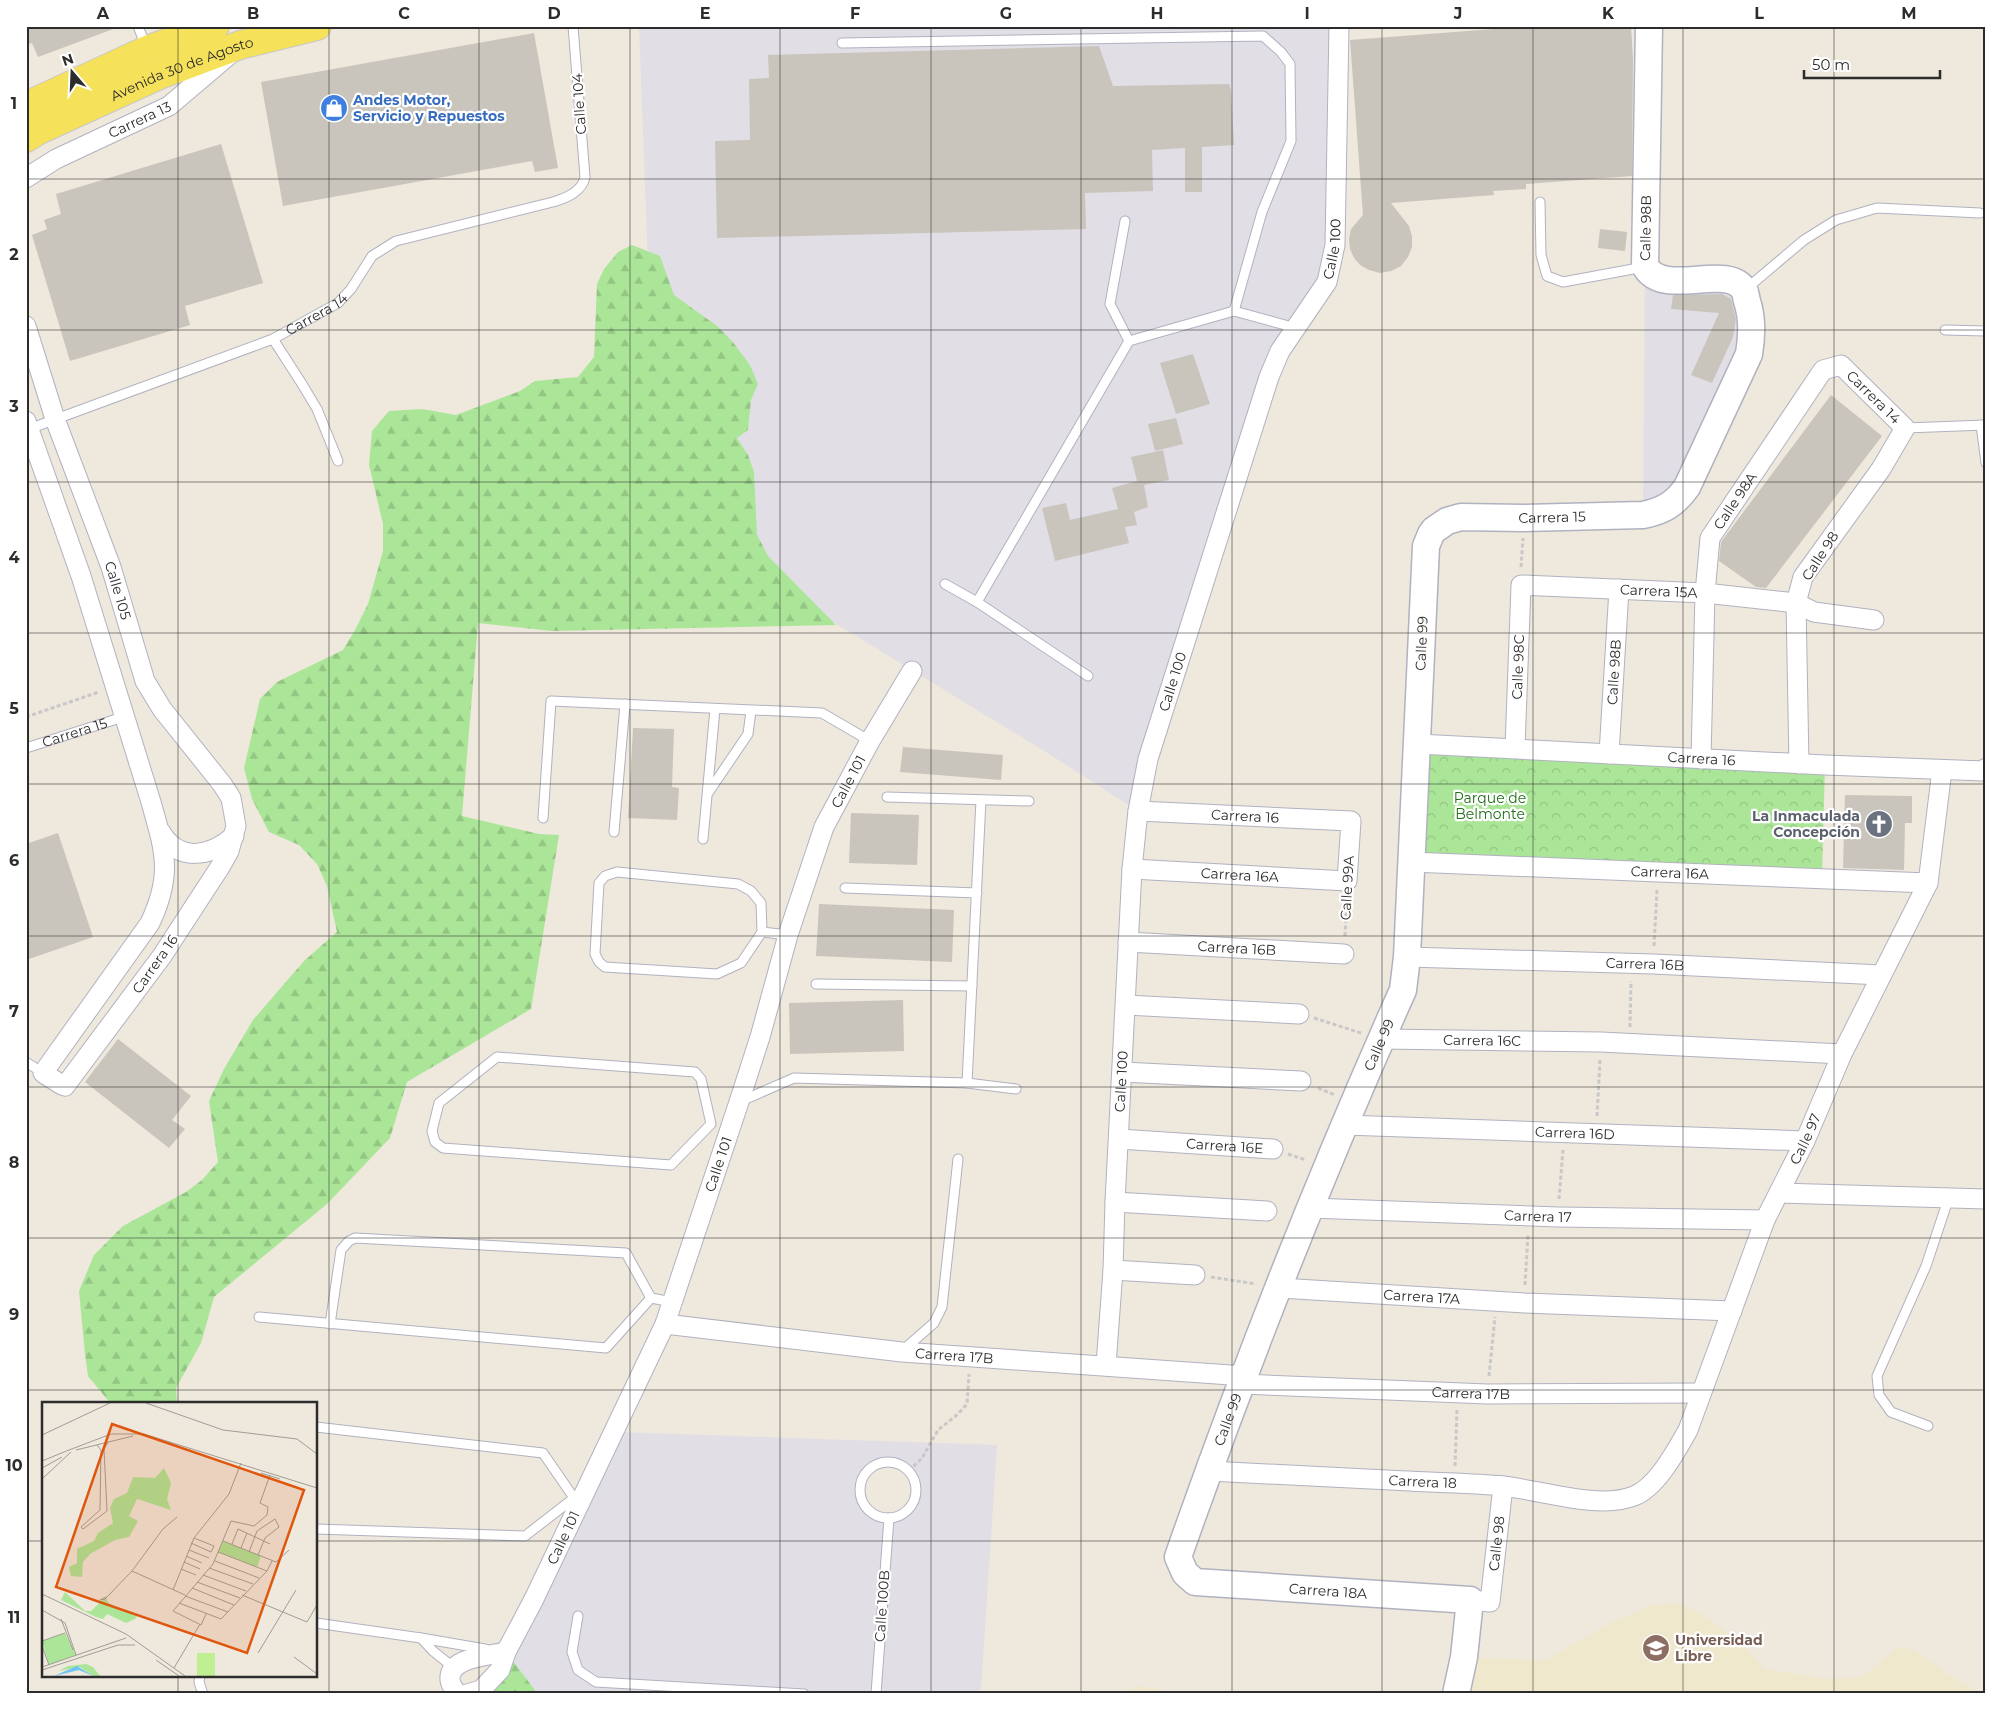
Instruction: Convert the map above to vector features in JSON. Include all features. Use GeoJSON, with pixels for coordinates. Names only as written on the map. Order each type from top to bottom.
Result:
{"type":"FeatureCollection","features":[{"type":"Feature","properties":{"kind":"main road","name":"Avenida 30 de Agosto"},"geometry":{"type":"LineString","coordinates":[[26,106],[143,38],[215,26]]}},
{"type":"Feature","properties":{"kind":"main road","name":"Avenida 30 de Agosto"},"geometry":{"type":"LineString","coordinates":[[26,138],[39,130],[158,76],[240,45],[317,26]]}},
{"type":"Feature","properties":{"kind":"street","name":"Calle 100"},"geometry":{"type":"LineString","coordinates":[[1106,1365],[1114,1270],[1115,1202],[1132,869],[1138,811],[1148,758],[1258,409],[1280,351],[1327,282],[1335,245],[1340,26]]}},
{"type":"Feature","properties":{"kind":"street","name":"Calle 98B"},"geometry":{"type":"LineString","coordinates":[[1649,26],[1644,266],[1652,276],[1658,279],[1720,279],[1737,283],[1744,290]]}},
{"type":"Feature","properties":{"kind":"street","name":"Carrera 13"},"geometry":{"type":"LineString","coordinates":[[26,178],[56,159],[169,106],[240,45]]}},
{"type":"Feature","properties":{"kind":"street","name":"Carrera 15"},"geometry":{"type":"LineString","coordinates":[[1461,517],[1643,516],[1659,512],[1678,499],[1687,487],[1749,354],[1752,336],[1751,311],[1744,290]]}},
{"type":"Feature","properties":{"kind":"street","name":"Calle 105"},"geometry":{"type":"LineString","coordinates":[[26,326],[55,419],[111,567],[145,681],[162,709],[208,765],[231,798],[236,826],[234,836]]}},
{"type":"Feature","properties":{"kind":"street","name":"Carrera 14"},"geometry":{"type":"LineString","coordinates":[[1841,365],[1905,428]]}},
{"type":"Feature","properties":{"kind":"street","name":"Calle 98A"},"geometry":{"type":"LineString","coordinates":[[1701,758],[1705,593],[1710,538],[1823,370],[1841,365]]}},
{"type":"Feature","properties":{"kind":"street"},"geometry":{"type":"LineString","coordinates":[[27,425],[80,576],[157,826],[165,840],[176,849],[188,853],[215,850],[234,836]]}},
{"type":"Feature","properties":{"kind":"street","name":"Calle 98"},"geometry":{"type":"LineString","coordinates":[[1800,764],[1796,603],[1804,577],[1881,469],[1905,428]]}},
{"type":"Feature","properties":{"kind":"street","name":"Calle 99"},"geometry":{"type":"LineString","coordinates":[[1178,1558],[1243,1380],[1310,1208],[1403,990],[1407,957],[1426,546],[1434,530],[1447,521],[1461,517]]}},
{"type":"Feature","properties":{"kind":"street"},"geometry":{"type":"LineString","coordinates":[[80,576],[111,567]]}},
{"type":"Feature","properties":{"kind":"street","name":"Carrera 15A"},"geometry":{"type":"LineString","coordinates":[[1520,585],[1705,593],[1796,603],[1814,612],[1874,620]]}},
{"type":"Feature","properties":{"kind":"street","name":"Calle 98C"},"geometry":{"type":"LineString","coordinates":[[1515,748],[1520,585]]}},
{"type":"Feature","properties":{"kind":"street","name":"Calle 98B"},"geometry":{"type":"LineString","coordinates":[[1609,754],[1619,589]]}},
{"type":"Feature","properties":{"kind":"street","name":"Calle 101"},"geometry":{"type":"LineString","coordinates":[[467,1694],[480,1690],[500,1670],[506,1652],[534,1599],[577,1499],[615,1432],[665,1324],[721,1125],[739,1102],[760,1037],[788,935],[824,827],[870,741],[912,671]]}},
{"type":"Feature","properties":{"kind":"street","name":"Carrera 16"},"geometry":{"type":"LineString","coordinates":[[1418,744],[1800,764],[1985,770]]}},
{"type":"Feature","properties":{"kind":"street","name":"Calle 97"},"geometry":{"type":"LineString","coordinates":[[1636,1496],[1651,1484],[1676,1452],[1688,1430],[1766,1220],[1805,1141],[1842,1054],[1928,883],[1942,770]]}},
{"type":"Feature","properties":{"kind":"street","name":"Carrera 16"},"geometry":{"type":"LineString","coordinates":[[1138,811],[1351,821]]}},
{"type":"Feature","properties":{"kind":"street","name":"Calle 99A"},"geometry":{"type":"LineString","coordinates":[[1347,880],[1351,821]]}},
{"type":"Feature","properties":{"kind":"street","name":"Carrera 16"},"geometry":{"type":"LineString","coordinates":[[157,826],[166,871],[159,904],[150,923],[43,1073],[62,1085],[65,1086],[162,956],[220,867],[234,836]]}},
{"type":"Feature","properties":{"kind":"street","name":"Carrera 16A"},"geometry":{"type":"LineString","coordinates":[[1411,862],[1928,883]]}},
{"type":"Feature","properties":{"kind":"street","name":"Carrera 16A"},"geometry":{"type":"LineString","coordinates":[[1132,869],[1347,880]]}},
{"type":"Feature","properties":{"kind":"street","name":"Carrera 16B"},"geometry":{"type":"LineString","coordinates":[[1128,942],[1344,954]]}},
{"type":"Feature","properties":{"kind":"street","name":"Carrera 16B"},"geometry":{"type":"LineString","coordinates":[[1407,957],[1653,964],[1881,975]]}},
{"type":"Feature","properties":{"kind":"street"},"geometry":{"type":"LineString","coordinates":[[1126,1005],[1299,1014]]}},
{"type":"Feature","properties":{"kind":"street","name":"Carrera 16C"},"geometry":{"type":"LineString","coordinates":[[1381,1039],[1601,1042],[1842,1054]]}},
{"type":"Feature","properties":{"kind":"street"},"geometry":{"type":"LineString","coordinates":[[1122,1072],[1301,1081]]}},
{"type":"Feature","properties":{"kind":"street","name":"Carrera 16D"},"geometry":{"type":"LineString","coordinates":[[1349,1114],[1564,1133],[1805,1141]]}},
{"type":"Feature","properties":{"kind":"street","name":"Carrera 16E"},"geometry":{"type":"LineString","coordinates":[[1119,1140],[1273,1149]]}},
{"type":"Feature","properties":{"kind":"street"},"geometry":{"type":"LineString","coordinates":[[1778,1193],[1986,1199]]}},
{"type":"Feature","properties":{"kind":"street"},"geometry":{"type":"LineString","coordinates":[[1115,1202],[1268,1211]]}},
{"type":"Feature","properties":{"kind":"street","name":"Carrera 17"},"geometry":{"type":"LineString","coordinates":[[1310,1208],[1558,1217],[1766,1220]]}},
{"type":"Feature","properties":{"kind":"street"},"geometry":{"type":"LineString","coordinates":[[1114,1270],[1195,1274]]}},
{"type":"Feature","properties":{"kind":"street","name":"Carrera 17A"},"geometry":{"type":"LineString","coordinates":[[1280,1288],[1525,1303],[1732,1311]]}},
{"type":"Feature","properties":{"kind":"street","name":"Carrera 17B"},"geometry":{"type":"LineString","coordinates":[[665,1324],[902,1352],[1106,1365],[1243,1380],[1487,1394],[1701,1393]]}},
{"type":"Feature","properties":{"kind":"street","name":"Carrera 18"},"geometry":{"type":"LineString","coordinates":[[1209,1471],[1503,1486],[1594,1501],[1613,1501],[1636,1496]]}},
{"type":"Feature","properties":{"kind":"street","name":"Calle 98"},"geometry":{"type":"LineString","coordinates":[[1480,1601],[1503,1486]]}},
{"type":"Feature","properties":{"kind":"street","name":"Carrera 18A"},"geometry":{"type":"LineString","coordinates":[[1178,1558],[1185,1573],[1195,1582],[1480,1601]]}},
{"type":"Feature","properties":{"kind":"street"},"geometry":{"type":"LineString","coordinates":[[1456,1694],[1480,1601]]}},
{"type":"Feature","properties":{"kind":"street"},"geometry":{"type":"LineString","coordinates":[[457,1694],[451,1685],[450,1676],[453,1667],[462,1661],[506,1652]]}},
{"type":"Feature","properties":{"kind":"lane","name":"Calle 104"},"geometry":{"type":"LineString","coordinates":[[573,26],[584,183]]}},
{"type":"Feature","properties":{"kind":"lane"},"geometry":{"type":"LineString","coordinates":[[842,43],[1263,36],[1281,52],[1290,64],[1291,141],[1262,212],[1234,311]]}},
{"type":"Feature","properties":{"kind":"lane","name":"Carrera 14"},"geometry":{"type":"LineString","coordinates":[[27,425],[55,419],[273,340],[338,303],[351,289],[372,256],[396,241],[553,202],[570,195],[584,183]]}},
{"type":"Feature","properties":{"kind":"lane"},"geometry":{"type":"LineString","coordinates":[[1540,202],[1541,255],[1547,276],[1563,282],[1644,266]]}},
{"type":"Feature","properties":{"kind":"lane"},"geometry":{"type":"LineString","coordinates":[[1744,290],[1804,240],[1836,220],[1877,208],[1980,213]]}},
{"type":"Feature","properties":{"kind":"lane"},"geometry":{"type":"LineString","coordinates":[[1125,221],[1110,304],[1129,341]]}},
{"type":"Feature","properties":{"kind":"lane"},"geometry":{"type":"LineString","coordinates":[[977,602],[1129,341],[1234,311],[1296,328]]}},
{"type":"Feature","properties":{"kind":"lane"},"geometry":{"type":"LineString","coordinates":[[1945,330],[1986,330]]}},
{"type":"Feature","properties":{"kind":"lane"},"geometry":{"type":"LineString","coordinates":[[273,340],[316,409],[338,461]]}},
{"type":"Feature","properties":{"kind":"lane"},"geometry":{"type":"LineString","coordinates":[[1905,428],[1983,425],[1986,464]]}},
{"type":"Feature","properties":{"kind":"lane"},"geometry":{"type":"LineString","coordinates":[[945,584],[977,602],[1088,676]]}},
{"type":"Feature","properties":{"kind":"lane"},"geometry":{"type":"LineString","coordinates":[[543,818],[550,701],[822,713],[870,741]]}},
{"type":"Feature","properties":{"kind":"lane"},"geometry":{"type":"LineString","coordinates":[[614,832],[625,704]]}},
{"type":"Feature","properties":{"kind":"lane"},"geometry":{"type":"LineString","coordinates":[[703,839],[715,709]]}},
{"type":"Feature","properties":{"kind":"lane"},"geometry":{"type":"LineString","coordinates":[[706,795],[748,734],[751,711]]}},
{"type":"Feature","properties":{"kind":"lane","name":"Carrera 15"},"geometry":{"type":"LineString","coordinates":[[26,748],[123,717]]}},
{"type":"Feature","properties":{"kind":"lane"},"geometry":{"type":"LineString","coordinates":[[887,797],[1029,801]]}},
{"type":"Feature","properties":{"kind":"lane"},"geometry":{"type":"LineString","coordinates":[[967,1083],[981,800]]}},
{"type":"Feature","properties":{"kind":"lane"},"geometry":{"type":"LineString","coordinates":[[617,872],[738,884],[751,891],[761,903],[762,932],[741,963],[717,974],[606,967],[599,962],[596,954],[599,884],[604,876],[617,872]]}},
{"type":"Feature","properties":{"kind":"lane"},"geometry":{"type":"LineString","coordinates":[[845,888],[977,893]]}},
{"type":"Feature","properties":{"kind":"lane"},"geometry":{"type":"LineString","coordinates":[[762,932],[788,935]]}},
{"type":"Feature","properties":{"kind":"lane"},"geometry":{"type":"LineString","coordinates":[[816,984],[972,986]]}},
{"type":"Feature","properties":{"kind":"lane"},"geometry":{"type":"LineString","coordinates":[[497,1057],[695,1072],[721,1125],[671,1165],[443,1148],[435,1142],[432,1131],[439,1103],[497,1057]]}},
{"type":"Feature","properties":{"kind":"lane"},"geometry":{"type":"LineString","coordinates":[[26,1062],[43,1073]]}},
{"type":"Feature","properties":{"kind":"lane"},"geometry":{"type":"LineString","coordinates":[[739,1102],[794,1078],[967,1083],[1016,1089]]}},
{"type":"Feature","properties":{"kind":"lane"},"geometry":{"type":"LineString","coordinates":[[902,1352],[934,1323],[942,1307],[958,1159]]}},
{"type":"Feature","properties":{"kind":"lane"},"geometry":{"type":"LineString","coordinates":[[1928,1426],[1891,1412],[1878,1395],[1876,1376],[1926,1266],[1949,1197]]}},
{"type":"Feature","properties":{"kind":"lane"},"geometry":{"type":"LineString","coordinates":[[330,1324],[341,1250],[349,1241],[355,1238],[626,1253],[651,1298]]}},
{"type":"Feature","properties":{"kind":"lane"},"geometry":{"type":"LineString","coordinates":[[651,1298],[672,1302]]}},
{"type":"Feature","properties":{"kind":"lane"},"geometry":{"type":"LineString","coordinates":[[259,1317],[606,1348],[651,1298]]}},
{"type":"Feature","properties":{"kind":"lane"},"geometry":{"type":"LineString","coordinates":[[318,1427],[543,1453],[577,1499],[525,1536],[318,1529]]}},
{"type":"Feature","properties":{"kind":"lane"},"geometry":{"type":"LineString","coordinates":[[889,1462],[900,1464],[909,1471],[915,1482],[916,1495],[911,1506],[902,1514],[889,1518],[877,1516],[866,1508],[860,1497],[860,1484],[866,1472],[876,1464],[889,1462]]}},
{"type":"Feature","properties":{"kind":"lane","name":"Calle 100B"},"geometry":{"type":"LineString","coordinates":[[876,1694],[889,1518]]}},
{"type":"Feature","properties":{"kind":"lane"},"geometry":{"type":"LineString","coordinates":[[578,1616],[572,1652],[578,1670],[596,1682],[804,1694]]}},
{"type":"Feature","properties":{"kind":"lane"},"geometry":{"type":"LineString","coordinates":[[318,1623],[485,1649]]}},
{"type":"Feature","properties":{"kind":"lane"},"geometry":{"type":"LineString","coordinates":[[421,1638],[433,1651],[453,1667]]}},
{"type":"Feature","properties":{"kind":"lane"},"geometry":{"type":"LineString","coordinates":[[200,1678],[203,1694]]}},
{"type":"Feature","properties":{"kind":"path"},"geometry":{"type":"LineString","coordinates":[[1520,585],[1523,518]]}},
{"type":"Feature","properties":{"kind":"path"},"geometry":{"type":"LineString","coordinates":[[26,717],[114,687]]}},
{"type":"Feature","properties":{"kind":"path"},"geometry":{"type":"LineString","coordinates":[[1653,964],[1658,872]]}},
{"type":"Feature","properties":{"kind":"path","name":"Calle 99A"},"geometry":{"type":"LineString","coordinates":[[1344,954],[1347,880]]}},
{"type":"Feature","properties":{"kind":"path"},"geometry":{"type":"LineString","coordinates":[[1630,1043],[1631,964]]}},
{"type":"Feature","properties":{"kind":"path"},"geometry":{"type":"LineString","coordinates":[[1299,1014],[1381,1039]]}},
{"type":"Feature","properties":{"kind":"path"},"geometry":{"type":"LineString","coordinates":[[1596,1134],[1601,1042]]}},
{"type":"Feature","properties":{"kind":"path"},"geometry":{"type":"LineString","coordinates":[[1301,1081],[1349,1114]]}},
{"type":"Feature","properties":{"kind":"path"},"geometry":{"type":"LineString","coordinates":[[1558,1217],[1564,1133]]}},
{"type":"Feature","properties":{"kind":"path","name":"Carrera 16E"},"geometry":{"type":"LineString","coordinates":[[1273,1149],[1328,1168]]}},
{"type":"Feature","properties":{"kind":"path"},"geometry":{"type":"LineString","coordinates":[[1525,1303],[1529,1215]]}},
{"type":"Feature","properties":{"kind":"path"},"geometry":{"type":"LineString","coordinates":[[1195,1274],[1280,1288]]}},
{"type":"Feature","properties":{"kind":"path"},"geometry":{"type":"LineString","coordinates":[[1487,1394],[1496,1301]]}},
{"type":"Feature","properties":{"kind":"path"},"geometry":{"type":"LineString","coordinates":[[909,1471],[922,1458],[938,1430],[967,1404],[970,1356]]}},
{"type":"Feature","properties":{"kind":"path"},"geometry":{"type":"LineString","coordinates":[[1455,1484],[1458,1393]]}},
{"type":"Feature","properties":{"kind":"shaded area"},"geometry":{"type":"Polygon","coordinates":[[[639,26],[1339,26],[1335,245],[1281,351],[1138,811],[1046,752],[594,476],[650,316],[639,26]]]}},
{"type":"Feature","properties":{"kind":"shaded area"},"geometry":{"type":"Polygon","coordinates":[[[1645,266],[1720,279],[1751,311],[1701,460],[1643,515],[1645,266]]]}},
{"type":"Feature","properties":{"kind":"shaded area"},"geometry":{"type":"Polygon","coordinates":[[[615,1432],[997,1445],[981,1688],[976,1694],[538,1694],[506,1652],[615,1432]],[[889,1462],[876,1464],[866,1472],[860,1484],[861,1497],[866,1508],[877,1516],[889,1518],[902,1514],[911,1506],[916,1495],[915,1482],[909,1471],[900,1464],[889,1462]]]}},
{"type":"Feature","properties":{"kind":"shaded area","name":"Universidad Libre"},"geometry":{"type":"Polygon","coordinates":[[[1680,1603],[1710,1619],[1746,1648],[1764,1669],[1826,1679],[1862,1677],[1897,1648],[1913,1649],[1957,1680],[1985,1694],[1472,1694],[1477,1658],[1546,1660],[1607,1625],[1652,1605],[1680,1603]]]}},
{"type":"Feature","properties":{"kind":"shaded area"},"geometry":{"type":"Polygon","coordinates":[[[1138,1686],[1184,1694],[1127,1694],[1138,1686]]]}},
{"type":"Feature","properties":{"kind":"green space"},"geometry":{"type":"Polygon","coordinates":[[[632,245],[660,256],[674,295],[717,326],[732,341],[750,365],[758,384],[751,400],[748,430],[737,438],[748,455],[754,472],[757,535],[768,556],[836,625],[552,631],[478,623],[462,816],[539,834],[559,835],[531,1009],[407,1082],[390,1138],[327,1204],[214,1297],[201,1343],[176,1388],[177,1402],[109,1402],[88,1376],[85,1354],[79,1291],[94,1255],[123,1226],[186,1192],[202,1180],[218,1162],[209,1101],[224,1069],[253,1020],[304,961],[337,932],[327,886],[317,864],[299,845],[269,832],[252,799],[244,768],[260,699],[277,682],[343,650],[368,604],[383,551],[383,524],[369,465],[372,431],[389,411],[422,409],[456,415],[520,391],[535,381],[578,377],[594,357],[597,284],[604,269],[618,252],[632,245]]]}},
{"type":"Feature","properties":{"kind":"green space","name":"Parque de Belmonte"},"geometry":{"type":"Polygon","coordinates":[[[1418,744],[1825,765],[1822,879],[1411,862],[1418,744]]]}},
{"type":"Feature","properties":{"kind":"green space"},"geometry":{"type":"Polygon","coordinates":[[[506,1652],[538,1694],[479,1694],[506,1652]]]}},
{"type":"Feature","properties":{"kind":"building"},"geometry":{"type":"Polygon","coordinates":[[[26,26],[115,26],[116,28],[38,57],[32,43],[26,45],[26,26]]]}},
{"type":"Feature","properties":{"kind":"building"},"geometry":{"type":"Polygon","coordinates":[[[1534,26],[1631,26],[1633,59],[1632,176],[1526,184],[1526,189],[1493,191],[1494,195],[1391,203],[1409,226],[1412,236],[1412,247],[1408,257],[1401,266],[1391,271],[1380,273],[1360,265],[1350,249],[1349,239],[1351,229],[1363,215],[1350,40],[1534,26]]]}},
{"type":"Feature","properties":{"kind":"building"},"geometry":{"type":"Polygon","coordinates":[[[534,33],[558,168],[535,172],[532,161],[283,206],[261,82],[534,33]]]}},
{"type":"Feature","properties":{"kind":"building"},"geometry":{"type":"Polygon","coordinates":[[[1099,46],[1113,86],[1229,84],[1231,90],[1234,145],[1202,147],[1202,192],[1185,192],[1185,148],[1152,150],[1153,191],[1085,193],[1086,229],[717,238],[715,141],[750,140],[749,79],[769,78],[768,55],[1099,46]]]}},
{"type":"Feature","properties":{"kind":"building"},"geometry":{"type":"Polygon","coordinates":[[[221,144],[263,283],[185,306],[190,325],[70,361],[32,235],[47,229],[44,220],[61,214],[56,194],[221,144]]]}},
{"type":"Feature","properties":{"kind":"building"},"geometry":{"type":"Polygon","coordinates":[[[1600,229],[1627,232],[1625,251],[1598,248],[1600,229]]]}},
{"type":"Feature","properties":{"kind":"building"},"geometry":{"type":"Polygon","coordinates":[[[1722,294],[1731,299],[1736,319],[1733,337],[1712,383],[1691,375],[1719,313],[1671,309],[1673,295],[1722,294]]]}},
{"type":"Feature","properties":{"kind":"building"},"geometry":{"type":"Polygon","coordinates":[[[1193,354],[1210,404],[1176,414],[1160,363],[1193,354]]]}},
{"type":"Feature","properties":{"kind":"building"},"geometry":{"type":"Polygon","coordinates":[[[1831,395],[1882,436],[1766,588],[1756,587],[1719,561],[1721,542],[1831,395]]]}},
{"type":"Feature","properties":{"kind":"building"},"geometry":{"type":"Polygon","coordinates":[[[1176,418],[1183,444],[1155,451],[1148,424],[1176,418]]]}},
{"type":"Feature","properties":{"kind":"building"},"geometry":{"type":"Polygon","coordinates":[[[1163,450],[1169,480],[1144,485],[1148,507],[1134,512],[1137,525],[1125,527],[1129,543],[1055,561],[1042,508],[1066,503],[1070,520],[1118,509],[1112,488],[1137,481],[1131,457],[1163,450]]]}},
{"type":"Feature","properties":{"kind":"building"},"geometry":{"type":"Polygon","coordinates":[[[633,728],[674,729],[672,787],[679,788],[677,820],[628,818],[633,728]]]}},
{"type":"Feature","properties":{"kind":"building"},"geometry":{"type":"Polygon","coordinates":[[[903,747],[1003,755],[1001,780],[900,772],[903,747]]]}},
{"type":"Feature","properties":{"kind":"building"},"geometry":{"type":"Polygon","coordinates":[[[1845,795],[1912,796],[1912,823],[1905,823],[1904,870],[1843,868],[1845,795]]]}},
{"type":"Feature","properties":{"kind":"building"},"geometry":{"type":"Polygon","coordinates":[[[851,813],[919,815],[917,865],[849,863],[851,813]]]}},
{"type":"Feature","properties":{"kind":"building"},"geometry":{"type":"Polygon","coordinates":[[[58,833],[93,937],[26,960],[26,844],[58,833]]]}},
{"type":"Feature","properties":{"kind":"building"},"geometry":{"type":"Polygon","coordinates":[[[819,904],[954,910],[952,962],[816,956],[819,904]]]}},
{"type":"Feature","properties":{"kind":"building"},"geometry":{"type":"Polygon","coordinates":[[[903,1000],[904,1051],[790,1054],[789,1003],[903,1000]]]}},
{"type":"Feature","properties":{"kind":"building"},"geometry":{"type":"Polygon","coordinates":[[[118,1039],[191,1096],[172,1120],[185,1129],[169,1148],[85,1082],[118,1039]]]}},
{"type":"Feature","properties":{"kind":"place","name":"Andes Motor, Servicio y Repuestos"},"geometry":{"type":"Point","coordinates":[334,108]}},
{"type":"Feature","properties":{"kind":"place","name":"La Inmaculada Concepción"},"geometry":{"type":"Point","coordinates":[1879,824]}},
{"type":"Feature","properties":{"kind":"place","name":"Universidad Libre"},"geometry":{"type":"Point","coordinates":[1656,1648]}}]}
